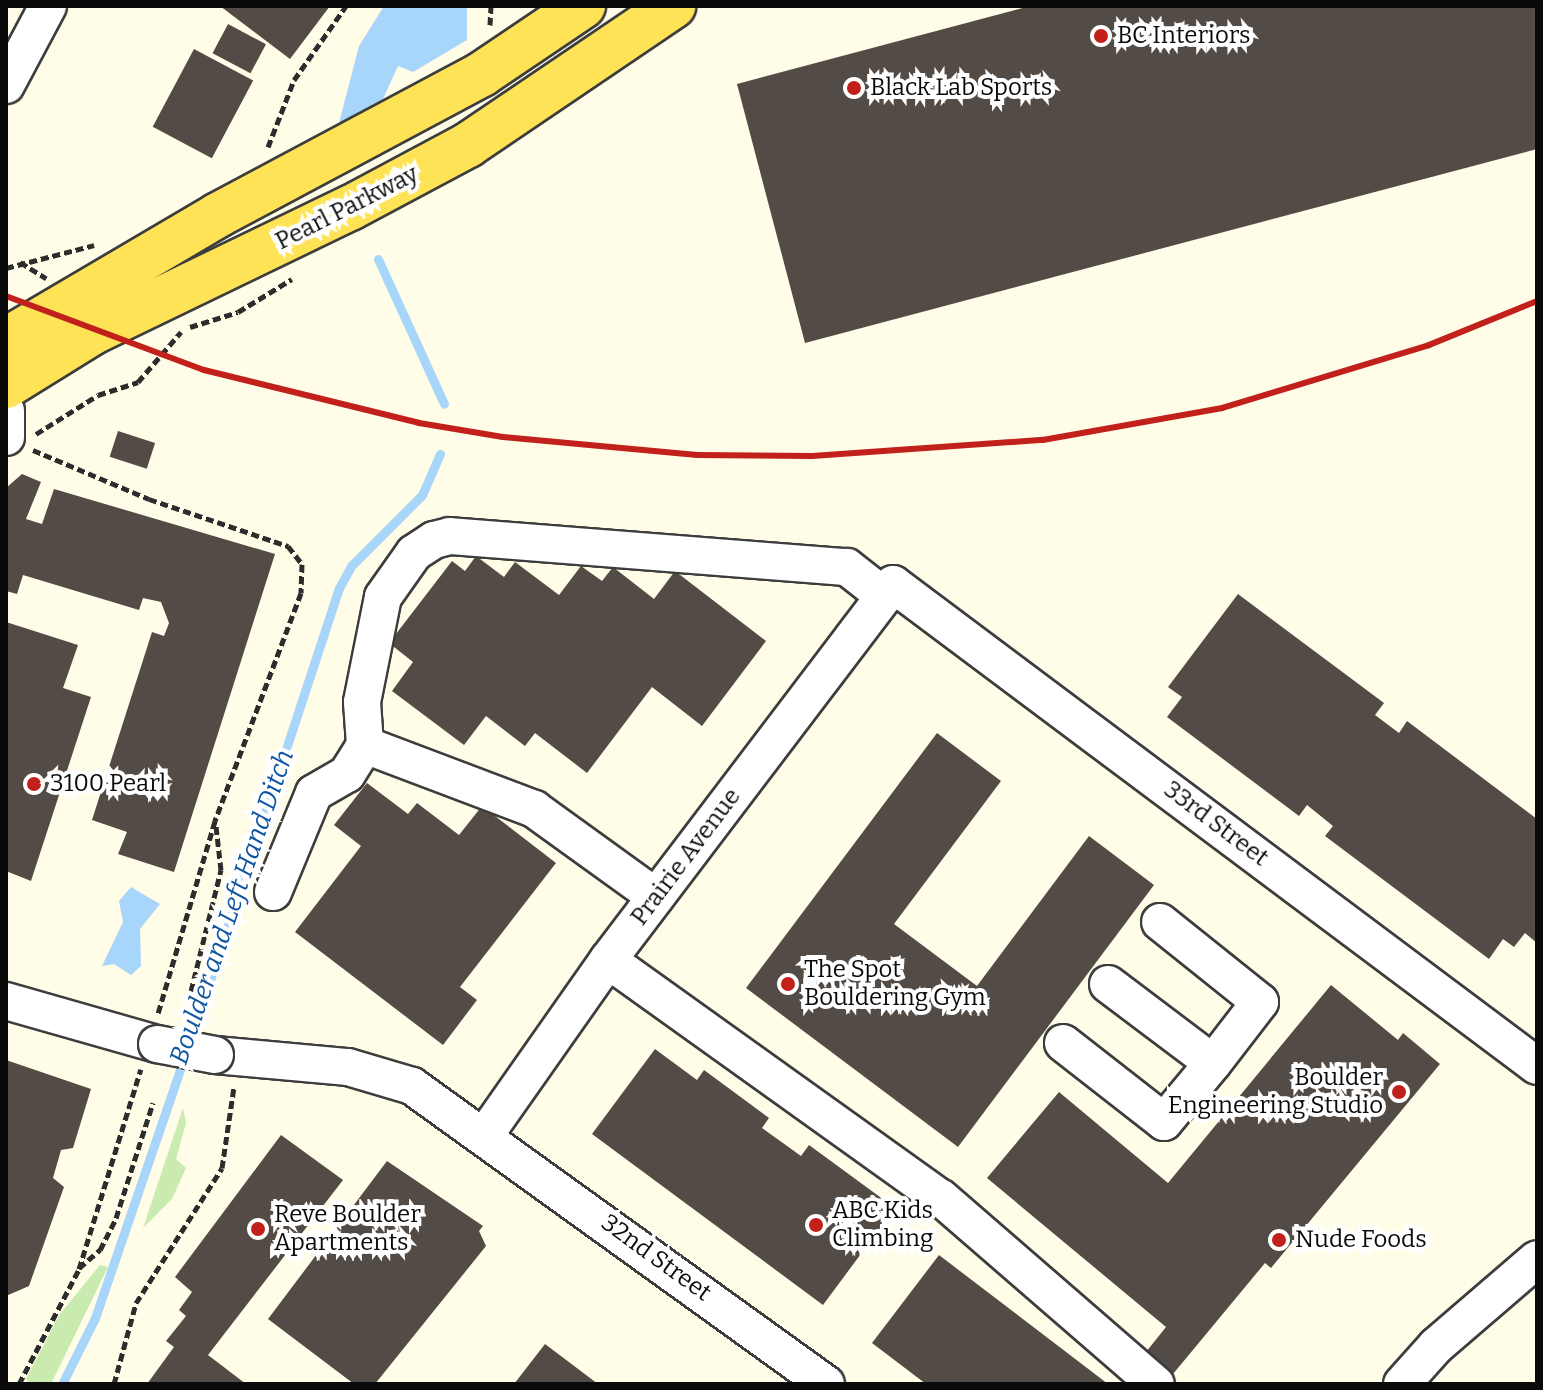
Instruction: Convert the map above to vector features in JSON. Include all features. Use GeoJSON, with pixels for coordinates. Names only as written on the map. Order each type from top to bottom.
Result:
{"type":"FeatureCollection","features":[{"type":"Feature","properties":{"kind":"main road"},"geometry":{"type":"LineString","coordinates":[[6,340],[218,215],[482,74],[583,6]]}},
{"type":"Feature","properties":{"kind":"main road","name":"Pearl Parkway"},"geometry":{"type":"LineString","coordinates":[[6,386],[93,332],[468,145],[673,6]]}},
{"type":"Feature","properties":{"kind":"street"},"geometry":{"type":"LineString","coordinates":[[6,85],[48,6]]}},
{"type":"Feature","properties":{"kind":"street"},"geometry":{"type":"LineString","coordinates":[[6,411],[19,441]]}},
{"type":"Feature","properties":{"kind":"street","name":"33rd Street"},"geometry":{"type":"LineString","coordinates":[[365,745],[362,702],[383,597],[414,553],[434,540],[450,536],[847,567],[888,590],[1537,1066]]}},
{"type":"Feature","properties":{"kind":"street","name":"Prairie Avenue"},"geometry":{"type":"LineString","coordinates":[[485,1135],[608,960],[888,590]]}},
{"type":"Feature","properties":{"kind":"street"},"geometry":{"type":"LineString","coordinates":[[273,892],[314,793],[347,774],[365,745],[534,809],[656,897]]}},
{"type":"Feature","properties":{"kind":"street"},"geometry":{"type":"LineString","coordinates":[[1063,1043],[1164,1122],[1213,1063],[1260,1002],[1160,922]]}},
{"type":"Feature","properties":{"kind":"street"},"geometry":{"type":"LineString","coordinates":[[608,960],[941,1198],[1156,1384]]}},
{"type":"Feature","properties":{"kind":"street"},"geometry":{"type":"LineString","coordinates":[[1108,984],[1213,1063]]}},
{"type":"Feature","properties":{"kind":"street","name":"32nd Street"},"geometry":{"type":"LineString","coordinates":[[6,1001],[149,1056],[227,1056],[348,1067],[412,1086],[485,1135],[826,1384]]}},
{"type":"Feature","properties":{"kind":"street"},"geometry":{"type":"LineString","coordinates":[[1402,1384],[1436,1346],[1537,1259]]}},
{"type":"Feature","properties":{"kind":"path"},"geometry":{"type":"LineString","coordinates":[[263,155],[294,80],[346,6]]}},
{"type":"Feature","properties":{"kind":"path"},"geometry":{"type":"LineString","coordinates":[[490,26],[491,6]]}},
{"type":"Feature","properties":{"kind":"path"},"geometry":{"type":"LineString","coordinates":[[6,268],[105,241]]}},
{"type":"Feature","properties":{"kind":"path"},"geometry":{"type":"LineString","coordinates":[[19,441],[98,395],[138,382],[188,328],[221,320],[257,299]]}},
{"type":"Feature","properties":{"kind":"path"},"geometry":{"type":"LineString","coordinates":[[19,441],[158,502],[288,546],[302,564],[301,593],[215,821],[162,997]]}},
{"type":"Feature","properties":{"kind":"path"},"geometry":{"type":"LineString","coordinates":[[191,991],[221,870],[215,821]]}},
{"type":"Feature","properties":{"kind":"path"},"geometry":{"type":"LineString","coordinates":[[19,1384],[79,1269],[149,1056]]}},
{"type":"Feature","properties":{"kind":"path"},"geometry":{"type":"LineString","coordinates":[[114,1384],[136,1303],[222,1168],[227,1056]]}},
{"type":"Feature","properties":{"kind":"path"},"geometry":{"type":"LineString","coordinates":[[79,1269],[100,1250],[116,1218],[153,1103]]}},
{"type":"Feature","properties":{"kind":"green space"},"geometry":{"type":"Polygon","coordinates":[[[183,1108],[186,1123],[176,1159],[186,1168],[172,1199],[143,1228],[183,1108]]]}},
{"type":"Feature","properties":{"kind":"green space"},"geometry":{"type":"Polygon","coordinates":[[[100,1265],[108,1267],[51,1384],[30,1384],[26,1379],[60,1314],[100,1265]]]}},
{"type":"Feature","properties":{"kind":"water"},"geometry":{"type":"Polygon","coordinates":[[[384,6],[467,6],[467,40],[413,72],[398,66],[383,99],[339,123],[359,46],[384,6]]]}},
{"type":"Feature","properties":{"kind":"water"},"geometry":{"type":"Polygon","coordinates":[[[131,887],[160,904],[140,929],[141,966],[131,975],[114,964],[102,966],[123,922],[119,901],[131,887]]]}},
{"type":"Feature","properties":{"kind":"building"},"geometry":{"type":"Polygon","coordinates":[[[220,6],[330,6],[290,59],[220,6]]]}},
{"type":"Feature","properties":{"kind":"building"},"geometry":{"type":"Polygon","coordinates":[[[1030,6],[1537,6],[1537,149],[805,343],[737,84],[1030,6]]]}},
{"type":"Feature","properties":{"kind":"building"},"geometry":{"type":"Polygon","coordinates":[[[228,24],[266,44],[250,73],[213,53],[228,24]]]}},
{"type":"Feature","properties":{"kind":"building"},"geometry":{"type":"Polygon","coordinates":[[[194,49],[253,80],[212,158],[153,127],[194,49]]]}},
{"type":"Feature","properties":{"kind":"building"},"geometry":{"type":"Polygon","coordinates":[[[118,431],[155,443],[147,469],[110,457],[118,431]]]}},
{"type":"Feature","properties":{"kind":"building"},"geometry":{"type":"Polygon","coordinates":[[[22,474],[41,482],[26,519],[42,524],[54,489],[275,554],[174,872],[118,854],[127,832],[92,820],[152,632],[164,636],[169,623],[161,602],[143,598],[139,610],[23,575],[17,594],[6,591],[6,488],[22,474]]]}},
{"type":"Feature","properties":{"kind":"building"},"geometry":{"type":"Polygon","coordinates":[[[476,556],[504,577],[515,562],[559,595],[581,566],[602,581],[613,567],[654,599],[675,571],[766,641],[702,726],[652,687],[587,773],[535,733],[525,746],[486,716],[464,745],[392,691],[413,662],[389,643],[452,561],[465,571],[476,556]]]}},
{"type":"Feature","properties":{"kind":"building"},"geometry":{"type":"Polygon","coordinates":[[[1238,594],[1384,703],[1375,715],[1399,733],[1407,721],[1537,819],[1537,943],[1525,933],[1514,947],[1503,939],[1489,959],[1325,836],[1333,826],[1307,805],[1299,816],[1167,717],[1182,697],[1168,687],[1238,594]]]}},
{"type":"Feature","properties":{"kind":"building","name":"3100 Pearl"},"geometry":{"type":"Polygon","coordinates":[[[6,622],[78,645],[63,688],[91,697],[31,881],[6,871],[6,622]]]}},
{"type":"Feature","properties":{"kind":"building"},"geometry":{"type":"Polygon","coordinates":[[[937,733],[1001,781],[894,924],[977,986],[1089,836],[1154,885],[958,1147],[746,988],[937,733]]]}},
{"type":"Feature","properties":{"kind":"building"},"geometry":{"type":"Polygon","coordinates":[[[367,783],[408,814],[417,803],[459,835],[482,806],[556,863],[460,987],[477,1000],[443,1045],[295,932],[361,846],[334,825],[367,783]]]}},
{"type":"Feature","properties":{"kind":"building"},"geometry":{"type":"Polygon","coordinates":[[[1331,985],[1398,1040],[1403,1033],[1440,1064],[1271,1268],[1265,1263],[1173,1374],[1146,1352],[1166,1327],[987,1178],[1059,1092],[1168,1183],[1331,985]]]}},
{"type":"Feature","properties":{"kind":"building"},"geometry":{"type":"Polygon","coordinates":[[[655,1049],[697,1080],[704,1070],[769,1118],[762,1128],[801,1156],[809,1145],[895,1208],[823,1305],[592,1134],[655,1049]]]}},
{"type":"Feature","properties":{"kind":"building"},"geometry":{"type":"Polygon","coordinates":[[[6,1060],[91,1089],[73,1148],[61,1150],[53,1178],[64,1187],[29,1286],[6,1296],[6,1060]]]}},
{"type":"Feature","properties":{"kind":"building","name":"Reve Boulder Apartments"},"geometry":{"type":"Polygon","coordinates":[[[281,1135],[343,1180],[208,1355],[246,1384],[147,1384],[174,1347],[166,1341],[186,1316],[179,1310],[192,1292],[175,1277],[281,1135]]]}},
{"type":"Feature","properties":{"kind":"building"},"geometry":{"type":"Polygon","coordinates":[[[387,1161],[483,1226],[479,1231],[486,1246],[375,1384],[354,1384],[268,1319],[387,1161]]]}},
{"type":"Feature","properties":{"kind":"building"},"geometry":{"type":"Polygon","coordinates":[[[939,1255],[1108,1384],[926,1384],[872,1343],[939,1255]]]}},
{"type":"Feature","properties":{"kind":"building"},"geometry":{"type":"Polygon","coordinates":[[[545,1344],[598,1384],[514,1384],[545,1344]]]}},
{"type":"Feature","properties":{"kind":"waterway","name":"Boulder and Left Hand Ditch"},"geometry":{"type":"LineString","coordinates":[[378,259],[444,404]]}},
{"type":"Feature","properties":{"kind":"waterway","name":"Boulder and Left Hand Ditch"},"geometry":{"type":"LineString","coordinates":[[189,1044],[339,588],[352,565],[422,495],[440,454]]}},
{"type":"Feature","properties":{"kind":"waterway","name":"Boulder and Left Hand Ditch"},"geometry":{"type":"LineString","coordinates":[[62,1384],[95,1318],[184,1058]]}},
{"type":"Feature","properties":{"kind":"railway"},"geometry":{"type":"LineString","coordinates":[[6,296],[204,370],[419,423],[503,437],[697,455],[812,456],[1043,440],[1222,408],[1429,345],[1537,301]]}},
{"type":"Feature","properties":{"kind":"place","name":"BC Interiors"},"geometry":{"type":"Point","coordinates":[1101,36]}},
{"type":"Feature","properties":{"kind":"place","name":"Black Lab Sports"},"geometry":{"type":"Point","coordinates":[854,88]}},
{"type":"Feature","properties":{"kind":"place","name":"3100 Pearl"},"geometry":{"type":"Point","coordinates":[34,784]}},
{"type":"Feature","properties":{"kind":"place","name":"The Spot Bouldering Gym"},"geometry":{"type":"Point","coordinates":[788,984]}},
{"type":"Feature","properties":{"kind":"place","name":"Boulder Engineering Studio"},"geometry":{"type":"Point","coordinates":[1399,1092]}},
{"type":"Feature","properties":{"kind":"place","name":"ABC Kids Climbing"},"geometry":{"type":"Point","coordinates":[816,1225]}},
{"type":"Feature","properties":{"kind":"place","name":"Reve Boulder Apartments"},"geometry":{"type":"Point","coordinates":[258,1229]}},
{"type":"Feature","properties":{"kind":"place","name":"Nude Foods"},"geometry":{"type":"Point","coordinates":[1279,1240]}}]}
